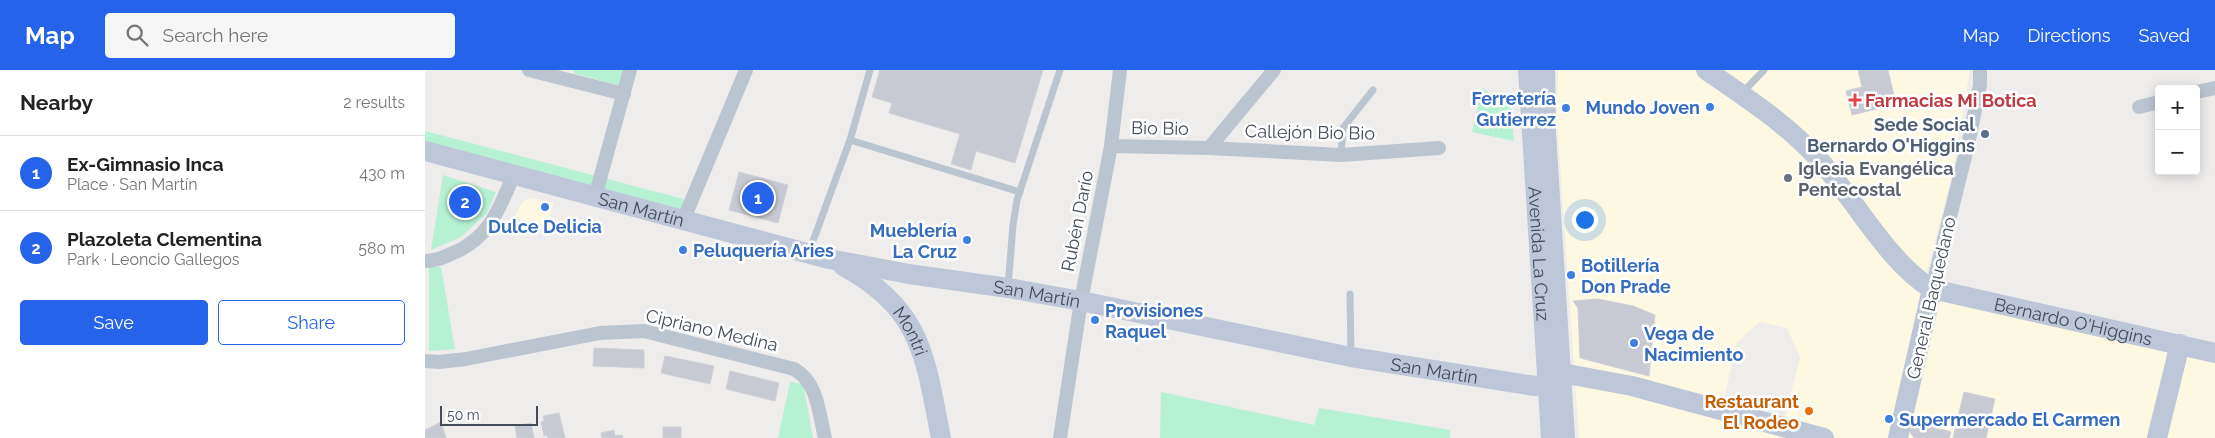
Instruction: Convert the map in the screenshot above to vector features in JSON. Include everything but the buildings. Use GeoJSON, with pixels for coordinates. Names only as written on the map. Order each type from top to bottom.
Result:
{"type":"FeatureCollection","features":[{"type":"Feature","properties":{"kind":"street"},"geometry":{"type":"LineString","coordinates":[[529,70],[567,75],[624,94]]}},
{"type":"Feature","properties":{"kind":"street"},"geometry":{"type":"LineString","coordinates":[[595,197],[630,70]]}},
{"type":"Feature","properties":{"kind":"street"},"geometry":{"type":"LineString","coordinates":[[683,221],[746,70]]}},
{"type":"Feature","properties":{"kind":"street","name":"Rubén Darío"},"geometry":{"type":"LineString","coordinates":[[1060,438],[1081,301],[1111,146],[1120,70]]}},
{"type":"Feature","properties":{"kind":"street"},"geometry":{"type":"LineString","coordinates":[[1209,148],[1274,70]]}},
{"type":"Feature","properties":{"kind":"street","name":"Avenida La Cruz"},"geometry":{"type":"LineString","coordinates":[[1528,70],[1555,378],[1565,438]]}},
{"type":"Feature","properties":{"kind":"street","name":"Avenida La Cruz"},"geometry":{"type":"LineString","coordinates":[[1545,70],[1555,378],[1551,438]]}},
{"type":"Feature","properties":{"kind":"street"},"geometry":{"type":"LineString","coordinates":[[1706,70],[1741,94],[1798,138],[1822,164],[1906,270],[1933,289]]}},
{"type":"Feature","properties":{"kind":"street","name":"General Baquedano"},"geometry":{"type":"LineString","coordinates":[[1898,438],[1969,140],[1980,86],[1980,70]]}},
{"type":"Feature","properties":{"kind":"street"},"geometry":{"type":"LineString","coordinates":[[2200,91],[2215,88]]}},
{"type":"Feature","properties":{"kind":"street"},"geometry":{"type":"LineString","coordinates":[[2139,107],[2155,103]]}},
{"type":"Feature","properties":{"kind":"street","name":"Bio Bio"},"geometry":{"type":"LineString","coordinates":[[1111,146],[1209,148]]}},
{"type":"Feature","properties":{"kind":"street","name":"Callejón Bio Bio"},"geometry":{"type":"LineString","coordinates":[[1209,148],[1341,155],[1439,148]]}},
{"type":"Feature","properties":{"kind":"street","name":"San Martín"},"geometry":{"type":"LineString","coordinates":[[425,151],[829,259],[909,274],[1008,288],[1081,301],[1351,357],[1535,386],[1555,378],[1632,386],[1824,438]]}},
{"type":"Feature","properties":{"kind":"street"},"geometry":{"type":"LineString","coordinates":[[425,261],[433,261],[453,254],[469,246],[483,234],[497,213],[514,174]]}},
{"type":"Feature","properties":{"kind":"street","name":"Montri"},"geometry":{"type":"LineString","coordinates":[[829,259],[870,284],[891,302],[908,323],[923,352],[941,438]]}},
{"type":"Feature","properties":{"kind":"street"},"geometry":{"type":"LineString","coordinates":[[891,302],[889,296],[892,284],[900,277],[909,274]]}},
{"type":"Feature","properties":{"kind":"street","name":"Bernardo O'Higgins"},"geometry":{"type":"LineString","coordinates":[[1933,289],[2215,353]]}},
{"type":"Feature","properties":{"kind":"street","name":"Cipriano Medina"},"geometry":{"type":"LineString","coordinates":[[425,361],[439,362],[466,359],[599,333],[643,331],[795,369],[805,375],[812,386],[825,438]]}},
{"type":"Feature","properties":{"kind":"street"},"geometry":{"type":"LineString","coordinates":[[2157,438],[2180,344]]}},
{"type":"Feature","properties":{"kind":"lane"},"geometry":{"type":"LineString","coordinates":[[809,254],[850,140],[870,70]]}},
{"type":"Feature","properties":{"kind":"lane"},"geometry":{"type":"LineString","coordinates":[[1008,288],[1013,225],[1020,192],[1060,70]]}},
{"type":"Feature","properties":{"kind":"lane"},"geometry":{"type":"LineString","coordinates":[[1741,94],[1764,70]]}},
{"type":"Feature","properties":{"kind":"lane"},"geometry":{"type":"LineString","coordinates":[[1341,155],[1343,128],[1373,90]]}},
{"type":"Feature","properties":{"kind":"lane"},"geometry":{"type":"LineString","coordinates":[[850,140],[1020,192]]}},
{"type":"Feature","properties":{"kind":"lane"},"geometry":{"type":"LineString","coordinates":[[1350,294],[1351,357]]}},
{"type":"Feature","properties":{"kind":"shaded area"},"geometry":{"type":"Polygon","coordinates":[[[1558,70],[1970,70],[1953,171],[1927,272],[1924,292],[2215,358],[2215,438],[1579,438],[1557,120],[1558,70]],[[1760,322],[1737,342],[1723,403],[1784,420],[1800,358],[1787,328],[1760,322]]]}},
{"type":"Feature","properties":{"kind":"shaded area"},"geometry":{"type":"Polygon","coordinates":[[[533,198],[554,203],[547,226],[514,218],[521,204],[525,200],[533,198]]]}},
{"type":"Feature","properties":{"kind":"green space"},"geometry":{"type":"Polygon","coordinates":[[[574,70],[625,70],[621,86],[573,73],[574,70]]]}},
{"type":"Feature","properties":{"kind":"green space"},"geometry":{"type":"Polygon","coordinates":[[[1482,88],[1511,106],[1514,141],[1472,132],[1482,88]]]}},
{"type":"Feature","properties":{"kind":"green space"},"geometry":{"type":"Polygon","coordinates":[[[425,131],[691,201],[687,211],[425,141],[425,131]]]}},
{"type":"Feature","properties":{"kind":"green space"},"geometry":{"type":"Polygon","coordinates":[[[443,175],[496,192],[487,213],[461,237],[431,250],[443,175]]]}},
{"type":"Feature","properties":{"kind":"green space"},"geometry":{"type":"Polygon","coordinates":[[[429,267],[441,267],[455,349],[429,351],[429,267]]]}},
{"type":"Feature","properties":{"kind":"green space"},"geometry":{"type":"Polygon","coordinates":[[[790,382],[803,384],[813,438],[778,438],[790,382]]]}},
{"type":"Feature","properties":{"kind":"green space"},"geometry":{"type":"Polygon","coordinates":[[[1161,392],[1314,425],[1319,408],[1450,430],[1450,438],[1160,438],[1161,392]]]}},
{"type":"Feature","properties":{"kind":"place","name":"Farmacias Mi Botica"},"geometry":{"type":"Point","coordinates":[1855,100]}},
{"type":"Feature","properties":{"kind":"place","name":"Mundo Joven"},"geometry":{"type":"Point","coordinates":[1710,107]}},
{"type":"Feature","properties":{"kind":"place","name":"Ferretería Gutierrez"},"geometry":{"type":"Point","coordinates":[1566,108]}},
{"type":"Feature","properties":{"kind":"place","name":"Sede Social Bernardo O'Higgins"},"geometry":{"type":"Point","coordinates":[1985,134]}},
{"type":"Feature","properties":{"kind":"place","name":"Iglesia Evangélica Pentecostal"},"geometry":{"type":"Point","coordinates":[1788,178]}},
{"type":"Feature","properties":{"kind":"place","name":"Ex-Gimnasio Inca"},"geometry":{"type":"Point","coordinates":[758,198]}},
{"type":"Feature","properties":{"kind":"place","name":"Plazoleta Clementina"},"geometry":{"type":"Point","coordinates":[465,202]}},
{"type":"Feature","properties":{"kind":"place","name":"Dulce Delicia"},"geometry":{"type":"Point","coordinates":[545,207]}},
{"type":"Feature","properties":{"kind":"place","name":"Mueblería La Cruz"},"geometry":{"type":"Point","coordinates":[967,240]}},
{"type":"Feature","properties":{"kind":"place","name":"Peluquería Aries"},"geometry":{"type":"Point","coordinates":[683,250]}},
{"type":"Feature","properties":{"kind":"place","name":"Botillería Don Prade"},"geometry":{"type":"Point","coordinates":[1571,275]}},
{"type":"Feature","properties":{"kind":"place","name":"Provisiones Raquel"},"geometry":{"type":"Point","coordinates":[1095,320]}},
{"type":"Feature","properties":{"kind":"place","name":"Vega de Nacimiento"},"geometry":{"type":"Point","coordinates":[1634,343]}},
{"type":"Feature","properties":{"kind":"place","name":"Restaurant El Rodeo"},"geometry":{"type":"Point","coordinates":[1809,411]}},
{"type":"Feature","properties":{"kind":"place","name":"Supermercado El Carmen"},"geometry":{"type":"Point","coordinates":[1889,419]}}]}
